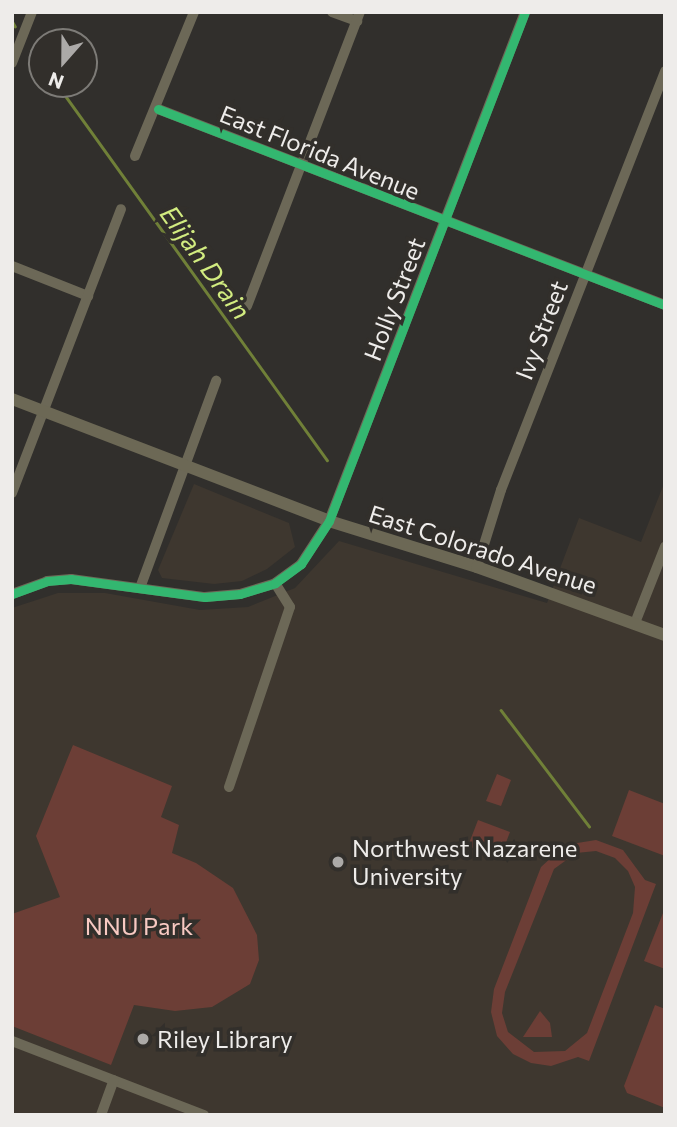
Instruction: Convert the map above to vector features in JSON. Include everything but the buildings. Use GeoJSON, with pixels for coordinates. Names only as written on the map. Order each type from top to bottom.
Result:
{"type":"FeatureCollection","features":[{"type":"Feature","properties":{"kind":"main road","name":"East Colorado Avenue"},"geometry":{"type":"LineString","coordinates":[[12,399],[329,521],[477,566],[665,635]]}},
{"type":"Feature","properties":{"kind":"street"},"geometry":{"type":"LineString","coordinates":[[12,63],[32,12]]}},
{"type":"Feature","properties":{"kind":"street"},"geometry":{"type":"LineString","coordinates":[[135,156],[158,109],[194,12]]}},
{"type":"Feature","properties":{"kind":"street"},"geometry":{"type":"LineString","coordinates":[[247,306],[358,17],[332,12]]}},
{"type":"Feature","properties":{"kind":"street","name":"Holly Street"},"geometry":{"type":"LineString","coordinates":[[275,583],[301,564],[329,521],[526,12]]}},
{"type":"Feature","properties":{"kind":"street","name":"Ivy Street"},"geometry":{"type":"LineString","coordinates":[[477,566],[500,490],[665,71]]}},
{"type":"Feature","properties":{"kind":"street","name":"East Florida Avenue"},"geometry":{"type":"LineString","coordinates":[[158,109],[665,305]]}},
{"type":"Feature","properties":{"kind":"street"},"geometry":{"type":"LineString","coordinates":[[12,493],[121,209]]}},
{"type":"Feature","properties":{"kind":"street"},"geometry":{"type":"LineString","coordinates":[[12,266],[88,296]]}},
{"type":"Feature","properties":{"kind":"street"},"geometry":{"type":"LineString","coordinates":[[140,588],[216,381]]}},
{"type":"Feature","properties":{"kind":"street"},"geometry":{"type":"LineString","coordinates":[[635,623],[665,547]]}},
{"type":"Feature","properties":{"kind":"street"},"geometry":{"type":"LineString","coordinates":[[12,594],[47,581],[71,579],[205,597],[240,594],[275,583],[290,607],[229,786]]}},
{"type":"Feature","properties":{"kind":"street"},"geometry":{"type":"LineString","coordinates":[[12,1041],[204,1115]]}},
{"type":"Feature","properties":{"kind":"street"},"geometry":{"type":"LineString","coordinates":[[101,1115],[114,1080]]}},
{"type":"Feature","properties":{"kind":"shaded area","name":"Northwest Nazarene University"},"geometry":{"type":"Polygon","coordinates":[[[665,481],[665,1115],[12,1115],[12,608],[58,593],[105,593],[200,610],[248,607],[295,588],[339,541],[547,603],[579,518],[641,542],[665,481]]]}},
{"type":"Feature","properties":{"kind":"shaded area"},"geometry":{"type":"Polygon","coordinates":[[[194,484],[289,523],[295,547],[267,569],[242,581],[214,584],[162,578],[158,570],[194,484]]]}},
{"type":"Feature","properties":{"kind":"green space","name":"NNU Park"},"geometry":{"type":"Polygon","coordinates":[[[73,745],[172,786],[161,817],[179,825],[172,853],[196,863],[233,888],[257,935],[259,960],[250,984],[212,1007],[175,1011],[134,1005],[111,1065],[12,1026],[12,914],[60,897],[36,836],[73,745]]]}},
{"type":"Feature","properties":{"kind":"green space"},"geometry":{"type":"Polygon","coordinates":[[[497,774],[511,780],[501,806],[486,801],[497,774]]]}},
{"type":"Feature","properties":{"kind":"green space"},"geometry":{"type":"Polygon","coordinates":[[[629,790],[665,804],[665,856],[612,836],[629,790]]]}},
{"type":"Feature","properties":{"kind":"green space"},"geometry":{"type":"Polygon","coordinates":[[[478,820],[510,832],[500,858],[468,846],[478,820]]]}},
{"type":"Feature","properties":{"kind":"green space"},"geometry":{"type":"Polygon","coordinates":[[[596,840],[623,850],[645,880],[656,884],[589,1061],[578,1057],[551,1066],[531,1063],[513,1054],[497,1036],[491,1012],[494,989],[541,867],[565,845],[596,840]],[[596,851],[576,853],[554,869],[505,992],[502,1013],[508,1032],[534,1052],[565,1051],[587,1033],[633,913],[635,887],[628,871],[615,858],[596,851]]]}},
{"type":"Feature","properties":{"kind":"green space"},"geometry":{"type":"Polygon","coordinates":[[[665,908],[665,969],[644,961],[665,908]]]}},
{"type":"Feature","properties":{"kind":"green space"},"geometry":{"type":"Polygon","coordinates":[[[655,1005],[665,1009],[665,1108],[627,1093],[624,1086],[655,1005]]]}},
{"type":"Feature","properties":{"kind":"green space"},"geometry":{"type":"Polygon","coordinates":[[[540,1011],[550,1023],[552,1037],[523,1037],[540,1011]]]}},
{"type":"Feature","properties":{"kind":"waterway","name":"Elijah Drain"},"geometry":{"type":"LineString","coordinates":[[12,21],[15,26]]}},
{"type":"Feature","properties":{"kind":"waterway","name":"Elijah Drain"},"geometry":{"type":"LineString","coordinates":[[67,98],[327,460]]}},
{"type":"Feature","properties":{"kind":"waterway","name":"Elijah Drain"},"geometry":{"type":"LineString","coordinates":[[501,710],[589,826]]}},
{"type":"Feature","properties":{"kind":"cycle path"},"geometry":{"type":"LineString","coordinates":[[12,594],[47,581],[71,579],[205,597],[240,594],[275,583],[301,564],[329,521],[525,12]]}},
{"type":"Feature","properties":{"kind":"cycle path"},"geometry":{"type":"LineString","coordinates":[[158,109],[665,305]]}},
{"type":"Feature","properties":{"kind":"place","name":"Northwest Nazarene University"},"geometry":{"type":"Point","coordinates":[338,862]}},
{"type":"Feature","properties":{"kind":"place","name":"Riley Library"},"geometry":{"type":"Point","coordinates":[143,1039]}}]}
